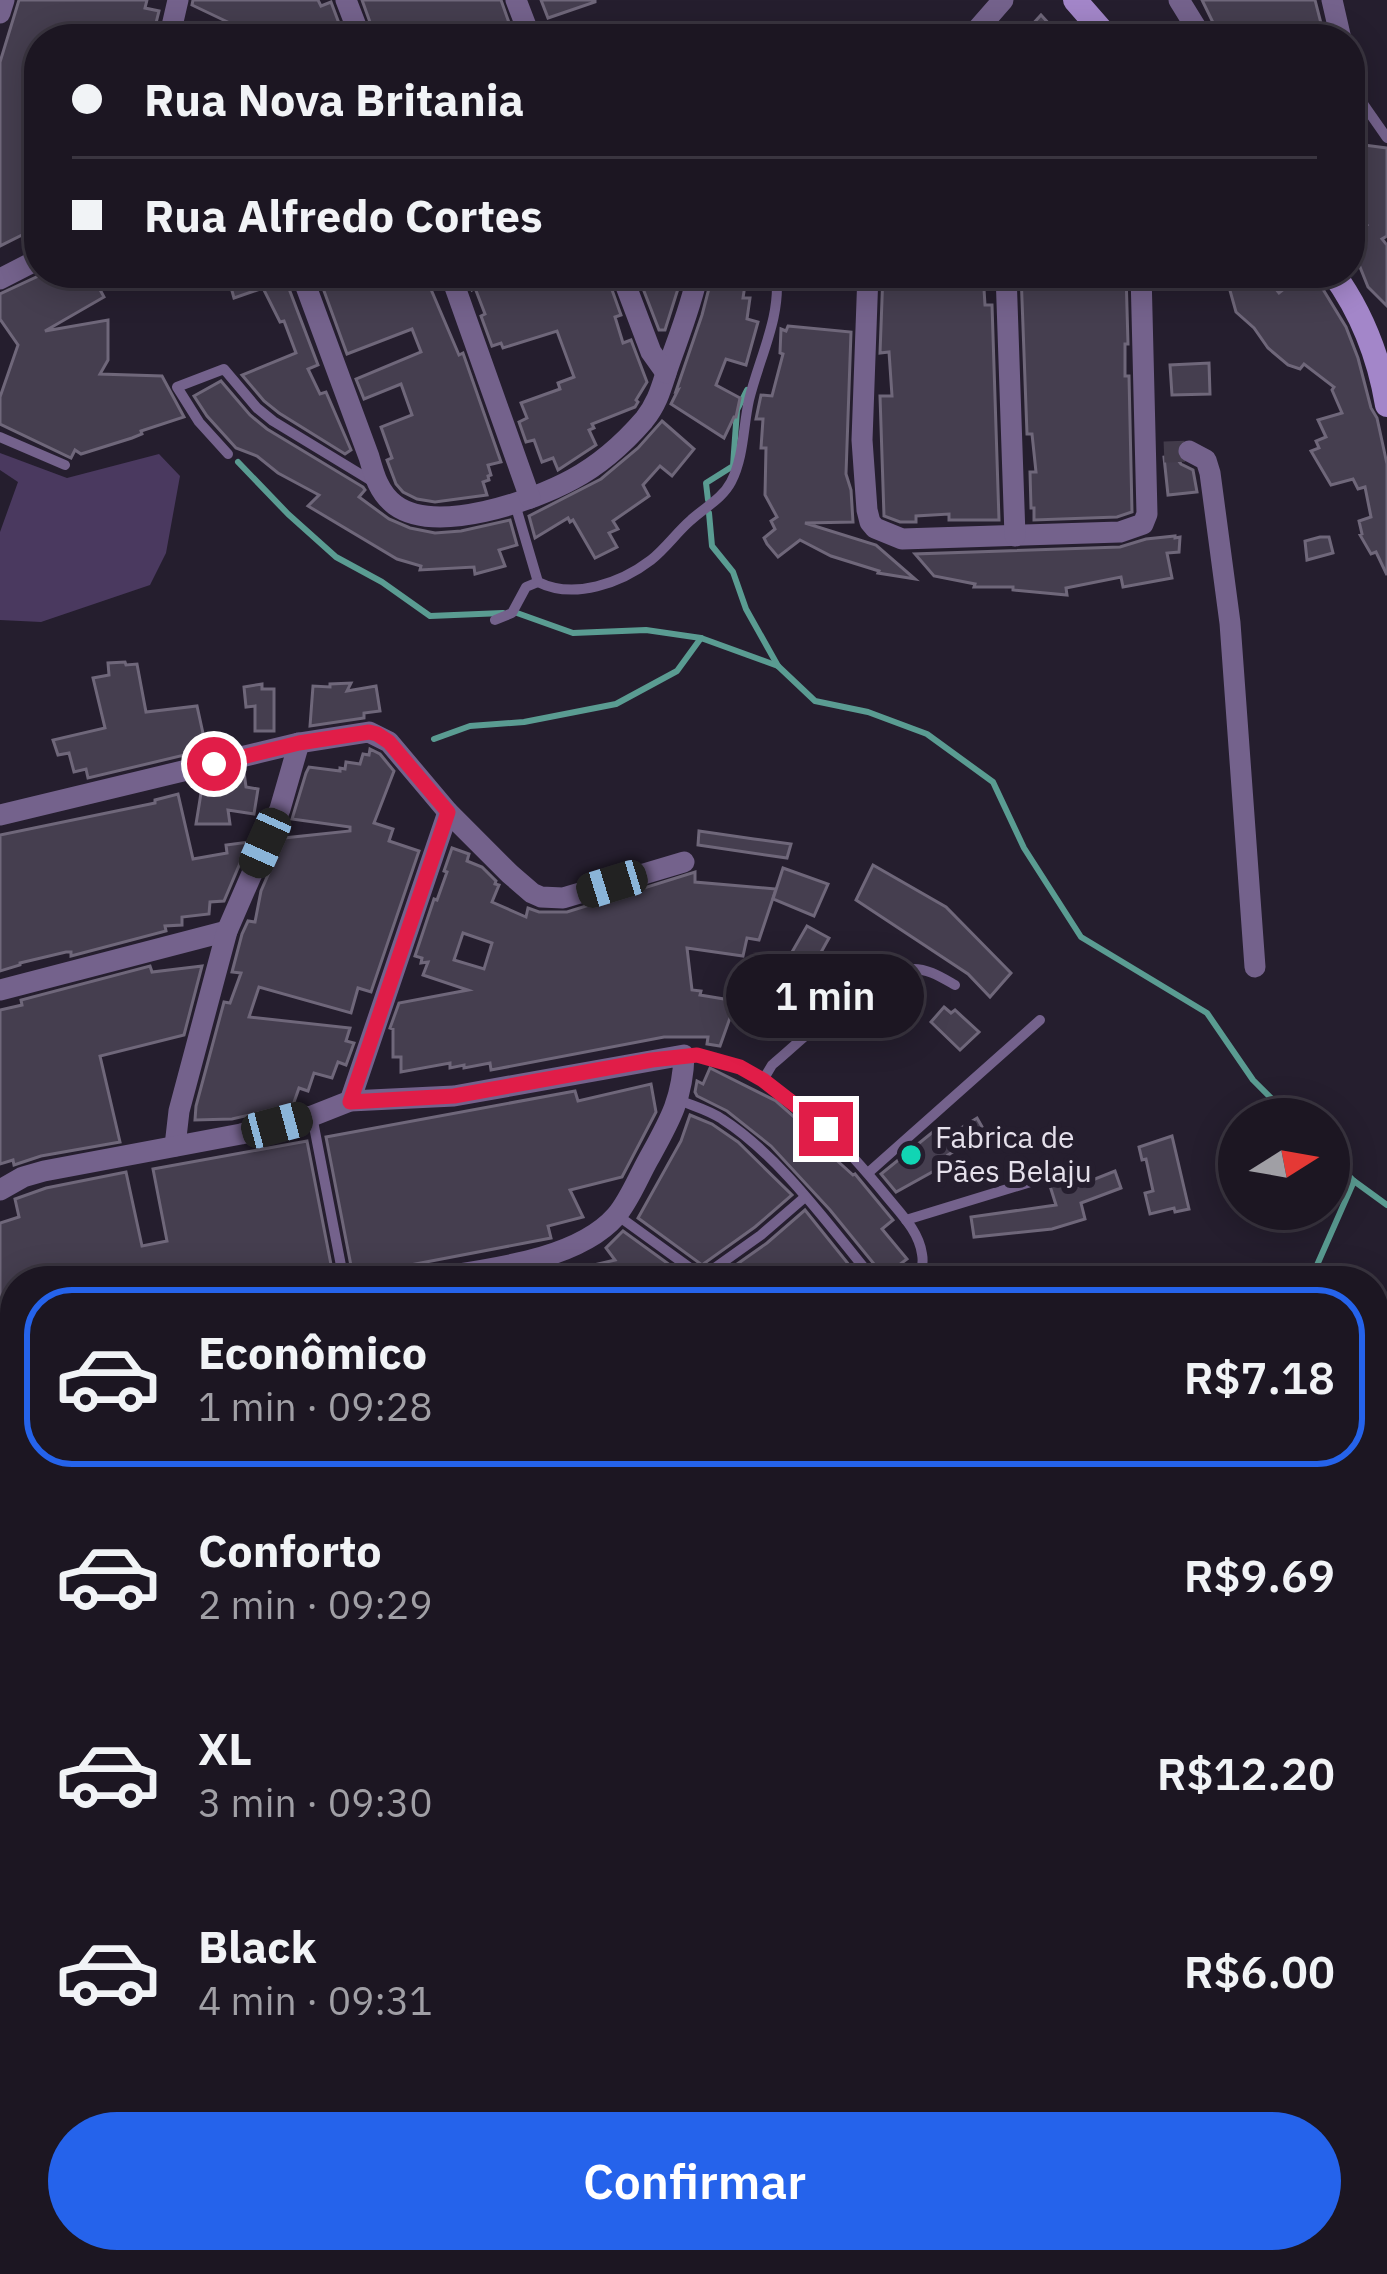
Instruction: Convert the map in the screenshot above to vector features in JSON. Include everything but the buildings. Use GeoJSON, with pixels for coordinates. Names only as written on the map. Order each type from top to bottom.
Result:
{"type":"FeatureCollection","features":[{"type":"Feature","properties":{"kind":"street"},"geometry":{"type":"LineString","coordinates":[[0,13],[4,0]]}},
{"type":"Feature","properties":{"kind":"street"},"geometry":{"type":"LineString","coordinates":[[982,24],[1003,0]]}},
{"type":"Feature","properties":{"kind":"street"},"geometry":{"type":"LineString","coordinates":[[1075,0],[1096,24]]}},
{"type":"Feature","properties":{"kind":"street"},"geometry":{"type":"LineString","coordinates":[[307,288],[377,485],[398,507],[433,515],[464,514],[523,500],[572,479],[606,456],[659,397],[694,288]]}},
{"type":"Feature","properties":{"kind":"street"},"geometry":{"type":"LineString","coordinates":[[455,288],[523,500]]}},
{"type":"Feature","properties":{"kind":"street"},"geometry":{"type":"LineString","coordinates":[[627,288],[651,352],[666,373]]}},
{"type":"Feature","properties":{"kind":"street"},"geometry":{"type":"LineString","coordinates":[[867,288],[862,440],[870,522],[881,533],[902,539],[1120,532],[1143,524],[1155,453],[1142,288]]}},
{"type":"Feature","properties":{"kind":"street"},"geometry":{"type":"LineString","coordinates":[[1007,288],[1015,536]]}},
{"type":"Feature","properties":{"kind":"street"},"geometry":{"type":"LineString","coordinates":[[1344,288],[1368,333],[1387,405]]}},
{"type":"Feature","properties":{"kind":"street"},"geometry":{"type":"LineString","coordinates":[[1189,451],[1205,460],[1210,473],[1229,623],[1255,967]]}},
{"type":"Feature","properties":{"kind":"street"},"geometry":{"type":"LineString","coordinates":[[0,815],[299,743],[364,732],[377,734],[400,754],[509,874],[542,897],[563,898],[684,862]]}},
{"type":"Feature","properties":{"kind":"street"},"geometry":{"type":"LineString","coordinates":[[175,1146],[179,1111],[227,931],[280,809],[299,743]]}},
{"type":"Feature","properties":{"kind":"street"},"geometry":{"type":"LineString","coordinates":[[350,1102],[448,812]]}},
{"type":"Feature","properties":{"kind":"street"},"geometry":{"type":"LineString","coordinates":[[0,989],[227,931]]}},
{"type":"Feature","properties":{"kind":"street"},"geometry":{"type":"LineString","coordinates":[[0,1190],[44,1171],[241,1134],[350,1102],[454,1096],[684,1055],[672,1118],[617,1215],[581,1242],[551,1256],[497,1266]]}},
{"type":"Feature","properties":{"kind":"lane"},"geometry":{"type":"LineString","coordinates":[[1365,106],[1387,138]]}},
{"type":"Feature","properties":{"kind":"lane"},"geometry":{"type":"LineString","coordinates":[[495,620],[512,613],[526,587],[538,582],[562,591],[621,577],[651,560],[725,491],[736,470],[778,288]]}},
{"type":"Feature","properties":{"kind":"lane"},"geometry":{"type":"LineString","coordinates":[[228,454],[199,422],[177,387],[224,368],[273,421],[377,485]]}},
{"type":"Feature","properties":{"kind":"lane"},"geometry":{"type":"LineString","coordinates":[[0,436],[65,465]]}},
{"type":"Feature","properties":{"kind":"lane"},"geometry":{"type":"LineString","coordinates":[[523,500],[538,582]]}},
{"type":"Feature","properties":{"kind":"lane"},"geometry":{"type":"LineString","coordinates":[[763,1080],[772,1065],[870,982],[908,969],[938,976],[955,986]]}},
{"type":"Feature","properties":{"kind":"lane"},"geometry":{"type":"LineString","coordinates":[[868,1173],[1040,1020]]}},
{"type":"Feature","properties":{"kind":"lane"},"geometry":{"type":"LineString","coordinates":[[684,1055],[722,1060],[763,1080],[826,1129],[906,1220],[917,1238],[923,1266]]}},
{"type":"Feature","properties":{"kind":"lane"},"geometry":{"type":"LineString","coordinates":[[679,1100],[722,1119],[764,1155],[862,1266]]}},
{"type":"Feature","properties":{"kind":"lane"},"geometry":{"type":"LineString","coordinates":[[312,1116],[341,1266]]}},
{"type":"Feature","properties":{"kind":"lane"},"geometry":{"type":"LineString","coordinates":[[906,1220],[1073,1169]]}},
{"type":"Feature","properties":{"kind":"lane"},"geometry":{"type":"LineString","coordinates":[[721,1266],[805,1197]]}},
{"type":"Feature","properties":{"kind":"lane"},"geometry":{"type":"LineString","coordinates":[[617,1215],[686,1266]]}},
{"type":"Feature","properties":{"kind":"shaded area"},"geometry":{"type":"Polygon","coordinates":[[[0,453],[67,478],[159,454],[180,476],[166,553],[150,585],[41,622],[0,620],[0,532],[18,482],[0,470],[0,453]]]}},
{"type":"Feature","properties":{"kind":"waterway"},"geometry":{"type":"LineString","coordinates":[[708,500],[706,483],[733,466],[737,410],[747,390]]}},
{"type":"Feature","properties":{"kind":"waterway"},"geometry":{"type":"LineString","coordinates":[[238,462],[336,557],[430,616],[503,613]]}},
{"type":"Feature","properties":{"kind":"waterway"},"geometry":{"type":"LineString","coordinates":[[709,513],[712,546],[733,572],[746,609],[778,666]]}},
{"type":"Feature","properties":{"kind":"waterway"},"geometry":{"type":"LineString","coordinates":[[517,613],[573,633],[646,630],[701,638]]}},
{"type":"Feature","properties":{"kind":"waterway"},"geometry":{"type":"LineString","coordinates":[[434,739],[470,726],[524,722],[616,704],[677,671],[701,638],[778,666],[815,701],[868,712],[927,734],[993,782],[1024,848],[1081,937],[1207,1013],[1271,1098]]}},
{"type":"Feature","properties":{"kind":"waterway"},"geometry":{"type":"LineString","coordinates":[[1350,1177],[1387,1205]]}},
{"type":"Feature","properties":{"kind":"waterway"},"geometry":{"type":"LineString","coordinates":[[1317,1266],[1354,1181]]}},
{"type":"Feature","properties":{"kind":"tunnel"},"geometry":{"type":"LineString","coordinates":[[1164,452],[1189,451]]}},
{"type":"Feature","properties":{"kind":"place","name":"Fabrica de Pães Belaju"},"geometry":{"type":"Point","coordinates":[911,1155]}},
{"type":"Feature","properties":{"kind":"route"},"geometry":{"type":"LineString","coordinates":[[214,764],[369,732],[389,742],[448,812],[350,1102],[454,1096],[697,1055],[722,1060],[763,1080],[826,1129]]}}]}
